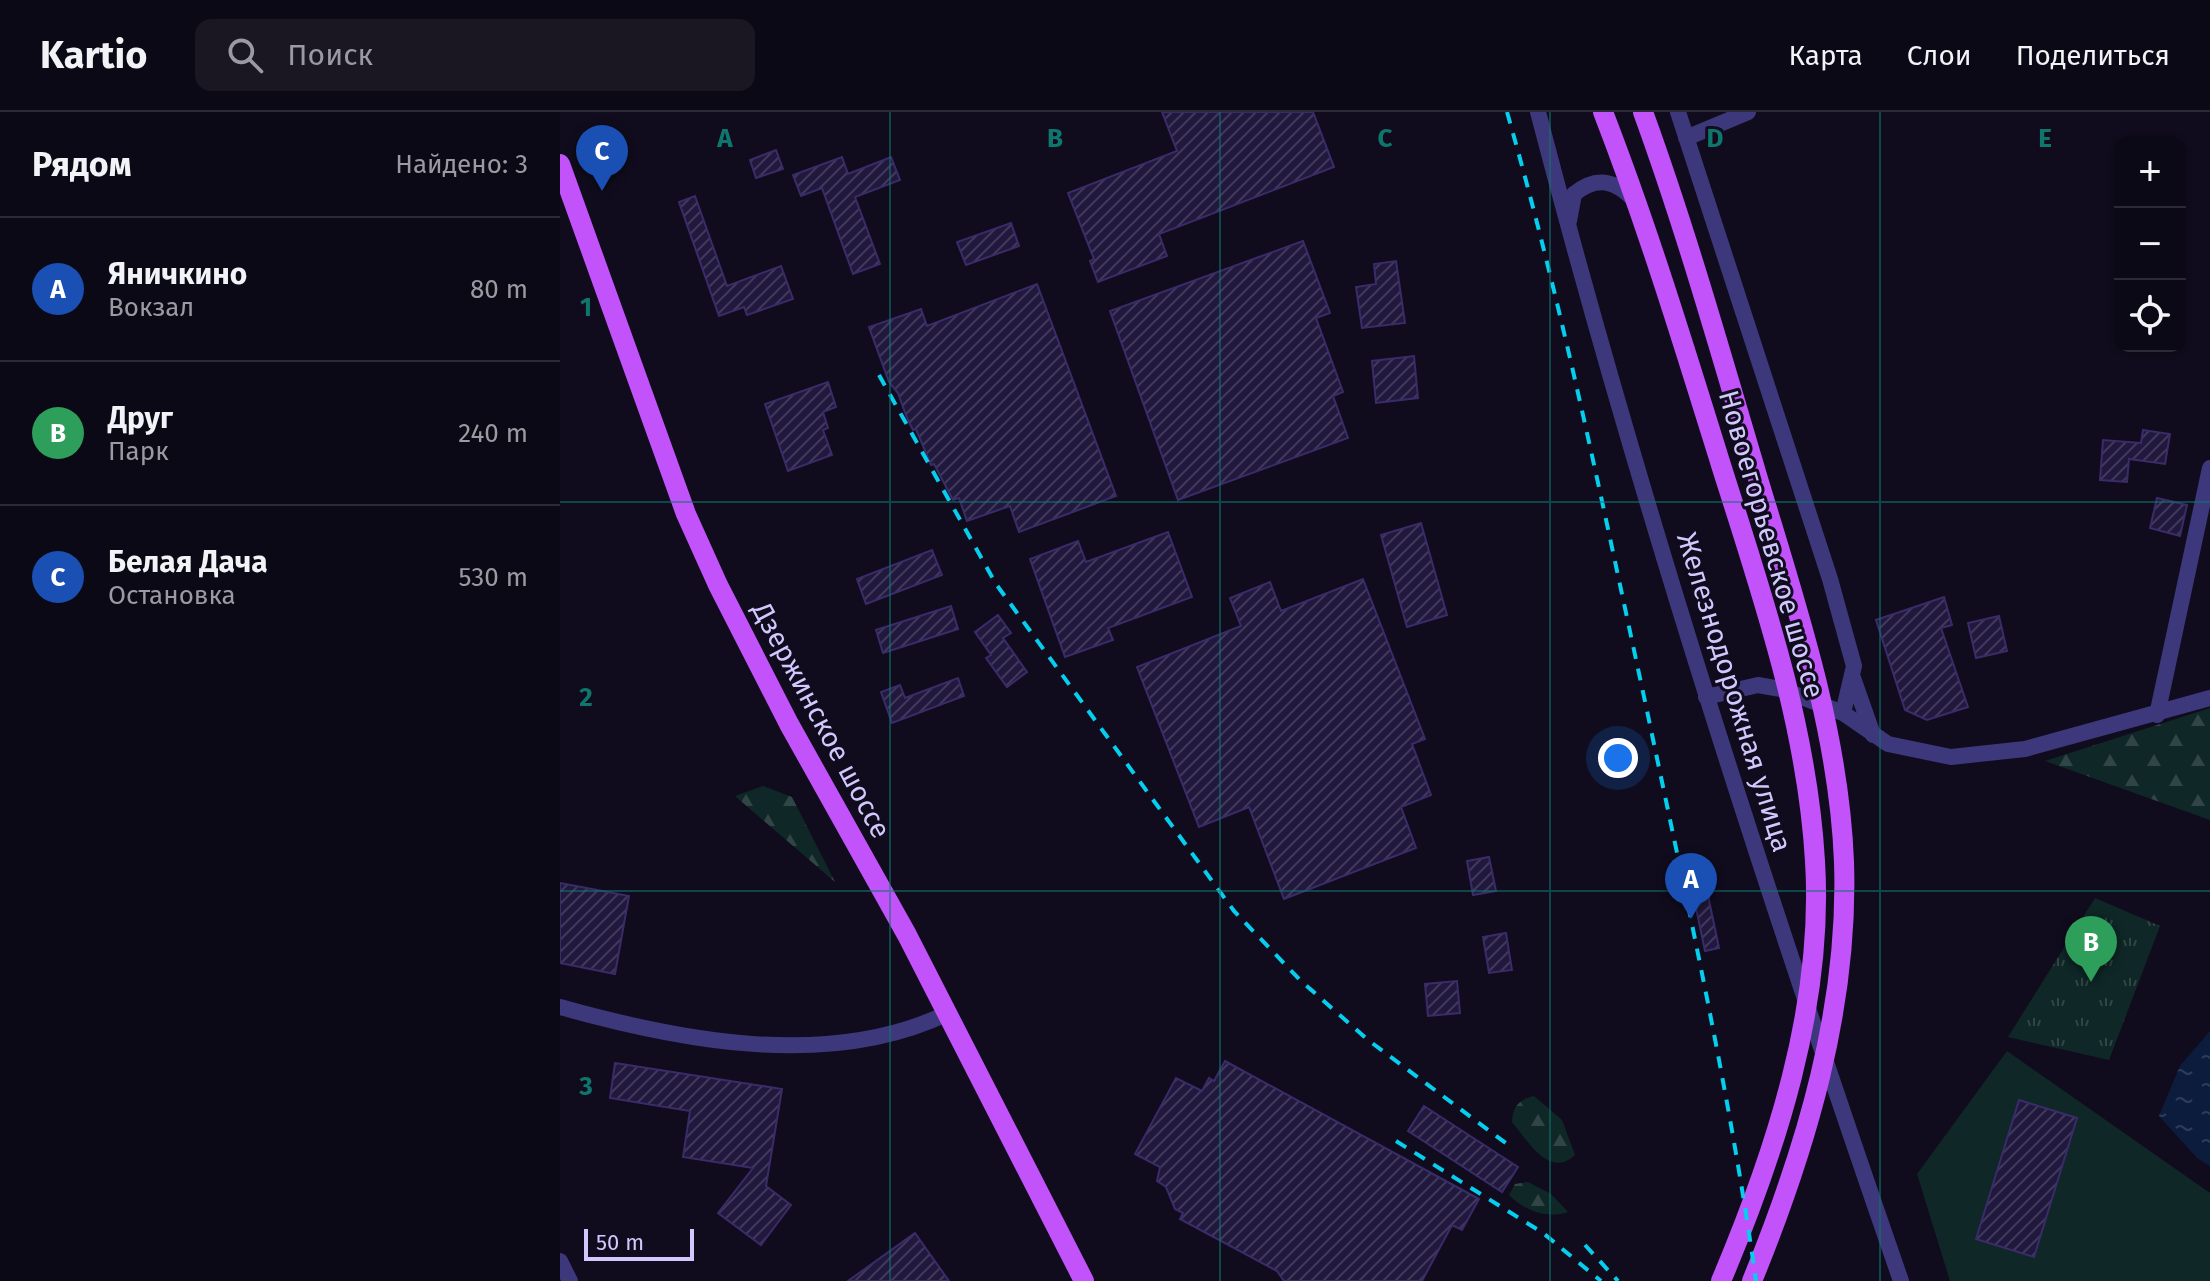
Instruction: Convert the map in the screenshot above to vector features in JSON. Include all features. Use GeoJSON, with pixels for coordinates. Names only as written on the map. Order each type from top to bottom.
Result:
{"type":"FeatureCollection","features":[{"type":"Feature","properties":{"kind":"main road","name":"Новоегорьевское шоссе"},"geometry":{"type":"LineString","coordinates":[[1603,112],[1639,205],[1783,663],[1812,836],[1813,930],[1794,1068],[1762,1175],[1721,1281]]}},
{"type":"Feature","properties":{"kind":"main road","name":"Новоегорьевское шоссе"},"geometry":{"type":"LineString","coordinates":[[1643,112],[1672,190],[1811,657],[1841,833],[1842,932],[1822,1075],[1789,1185],[1752,1281]]}},
{"type":"Feature","properties":{"kind":"main road","name":"Дзержинское шоссе"},"geometry":{"type":"LineString","coordinates":[[560,164],[595,269],[699,542],[789,724],[948,1013],[1084,1281]]}},
{"type":"Feature","properties":{"kind":"street","name":"Железнодорожная улица"},"geometry":{"type":"LineString","coordinates":[[1538,112],[1612,391],[1706,697],[1901,1281]]}},
{"type":"Feature","properties":{"kind":"street"},"geometry":{"type":"LineString","coordinates":[[1678,112],[1830,579],[1854,666],[1843,713]]}},
{"type":"Feature","properties":{"kind":"street"},"geometry":{"type":"LineString","coordinates":[[1686,138],[1748,112]]}},
{"type":"Feature","properties":{"kind":"street"},"geometry":{"type":"LineString","coordinates":[[1569,230],[1574,194],[1585,185],[1612,182],[1639,205]]}},
{"type":"Feature","properties":{"kind":"street"},"geometry":{"type":"LineString","coordinates":[[2157,715],[2210,468]]}},
{"type":"Feature","properties":{"kind":"street"},"geometry":{"type":"LineString","coordinates":[[1852,675],[1873,737]]}},
{"type":"Feature","properties":{"kind":"street"},"geometry":{"type":"LineString","coordinates":[[1706,697],[1758,685],[1781,689],[1843,713],[1873,737],[1905,749],[1951,757],[2025,749],[2210,698]]}},
{"type":"Feature","properties":{"kind":"street"},"geometry":{"type":"LineString","coordinates":[[560,1007],[632,1027],[692,1038],[815,1044],[913,1029],[948,1013]]}},
{"type":"Feature","properties":{"kind":"street"},"geometry":{"type":"LineString","coordinates":[[560,1261],[570,1281]]}},
{"type":"Feature","properties":{"kind":"green space"},"geometry":{"type":"Polygon","coordinates":[[[2210,708],[2210,820],[2045,761],[2210,708]]]}},
{"type":"Feature","properties":{"kind":"green space"},"geometry":{"type":"Polygon","coordinates":[[[763,786],[792,797],[835,882],[735,796],[763,786]]]}},
{"type":"Feature","properties":{"kind":"green space"},"geometry":{"type":"Polygon","coordinates":[[[2095,898],[2160,926],[2109,1060],[2008,1037],[2095,898]]]}},
{"type":"Feature","properties":{"kind":"green space"},"geometry":{"type":"Polygon","coordinates":[[[2007,1051],[2210,1193],[2210,1281],[1950,1281],[1917,1174],[2007,1051]]]}},
{"type":"Feature","properties":{"kind":"green space"},"geometry":{"type":"Polygon","coordinates":[[[1534,1096],[1562,1120],[1575,1155],[1565,1161],[1556,1163],[1540,1155],[1512,1122],[1518,1104],[1534,1096]]]}},
{"type":"Feature","properties":{"kind":"green space"},"geometry":{"type":"Polygon","coordinates":[[[1528,1182],[1551,1194],[1568,1212],[1552,1215],[1537,1212],[1509,1195],[1515,1184],[1528,1182]]]}},
{"type":"Feature","properties":{"kind":"water"},"geometry":{"type":"Polygon","coordinates":[[[2210,1031],[2210,1166],[2197,1158],[2159,1116],[2180,1066],[2210,1031]]]}},
{"type":"Feature","properties":{"kind":"building"},"geometry":{"type":"Polygon","coordinates":[[[1162,112],[1313,112],[1334,167],[1159,234],[1167,256],[1098,282],[1090,261],[1094,259],[1068,193],[1177,151],[1162,112]]]}},
{"type":"Feature","properties":{"kind":"building"},"geometry":{"type":"Polygon","coordinates":[[[776,150],[783,169],[756,178],[750,160],[776,150]]]}},
{"type":"Feature","properties":{"kind":"building"},"geometry":{"type":"Polygon","coordinates":[[[842,157],[848,174],[891,157],[900,180],[855,197],[880,264],[853,274],[822,188],[801,196],[793,175],[842,157]]]}},
{"type":"Feature","properties":{"kind":"building"},"geometry":{"type":"Polygon","coordinates":[[[695,196],[727,286],[781,266],[793,299],[747,315],[744,307],[719,316],[679,202],[695,196]]]}},
{"type":"Feature","properties":{"kind":"building"},"geometry":{"type":"Polygon","coordinates":[[[1011,223],[1019,246],[966,265],[957,242],[1011,223]]]}},
{"type":"Feature","properties":{"kind":"building"},"geometry":{"type":"Polygon","coordinates":[[[1303,241],[1330,313],[1316,318],[1343,392],[1333,396],[1348,438],[1178,500],[1110,311],[1303,241]]]}},
{"type":"Feature","properties":{"kind":"building"},"geometry":{"type":"Polygon","coordinates":[[[1396,261],[1405,323],[1362,328],[1356,287],[1376,284],[1374,264],[1396,261]]]}},
{"type":"Feature","properties":{"kind":"building"},"geometry":{"type":"Polygon","coordinates":[[[1037,284],[1116,496],[1019,532],[1010,506],[967,521],[959,498],[953,500],[934,464],[931,465],[916,429],[913,430],[898,393],[889,382],[869,327],[921,309],[927,326],[1037,284]]]}},
{"type":"Feature","properties":{"kind":"building"},"geometry":{"type":"Polygon","coordinates":[[[1414,356],[1418,398],[1376,403],[1372,361],[1414,356]]]}},
{"type":"Feature","properties":{"kind":"building"},"geometry":{"type":"Polygon","coordinates":[[[828,382],[836,407],[823,412],[828,428],[823,430],[832,455],[788,471],[765,404],[828,382]]]}},
{"type":"Feature","properties":{"kind":"building"},"geometry":{"type":"Polygon","coordinates":[[[2143,430],[2170,434],[2165,464],[2129,459],[2127,482],[2100,480],[2103,440],[2141,443],[2143,430]]]}},
{"type":"Feature","properties":{"kind":"building"},"geometry":{"type":"Polygon","coordinates":[[[2157,498],[2187,505],[2180,536],[2150,528],[2157,498]]]}},
{"type":"Feature","properties":{"kind":"building"},"geometry":{"type":"Polygon","coordinates":[[[1421,523],[1447,615],[1407,627],[1381,535],[1421,523]]]}},
{"type":"Feature","properties":{"kind":"building"},"geometry":{"type":"Polygon","coordinates":[[[1168,532],[1192,597],[1108,628],[1113,640],[1065,657],[1030,559],[1078,541],[1086,562],[1168,532]]]}},
{"type":"Feature","properties":{"kind":"building"},"geometry":{"type":"Polygon","coordinates":[[[932,550],[942,575],[866,604],[857,579],[932,550]]]}},
{"type":"Feature","properties":{"kind":"building"},"geometry":{"type":"Polygon","coordinates":[[[1363,579],[1425,739],[1412,744],[1431,795],[1401,807],[1416,848],[1284,899],[1249,807],[1199,827],[1137,667],[1241,626],[1230,598],[1270,582],[1281,611],[1363,579]]]}},
{"type":"Feature","properties":{"kind":"building"},"geometry":{"type":"Polygon","coordinates":[[[1944,597],[1952,625],[1941,628],[1968,707],[1927,720],[1905,710],[1876,620],[1944,597]]]}},
{"type":"Feature","properties":{"kind":"building"},"geometry":{"type":"Polygon","coordinates":[[[951,606],[958,629],[883,653],[876,630],[951,606]]]}},
{"type":"Feature","properties":{"kind":"building"},"geometry":{"type":"Polygon","coordinates":[[[998,615],[1011,633],[1003,638],[1027,672],[1007,687],[986,658],[991,655],[975,632],[998,615]]]}},
{"type":"Feature","properties":{"kind":"building"},"geometry":{"type":"Polygon","coordinates":[[[1999,616],[2007,651],[1976,658],[1968,623],[1999,616]]]}},
{"type":"Feature","properties":{"kind":"building"},"geometry":{"type":"Polygon","coordinates":[[[958,678],[964,696],[892,723],[881,692],[900,685],[905,698],[958,678]]]}},
{"type":"Feature","properties":{"kind":"building"},"geometry":{"type":"Polygon","coordinates":[[[1489,857],[1496,891],[1473,895],[1467,861],[1489,857]]]}},
{"type":"Feature","properties":{"kind":"building"},"geometry":{"type":"Polygon","coordinates":[[[1705,881],[1719,948],[1705,951],[1691,884],[1705,881]]]}},
{"type":"Feature","properties":{"kind":"building"},"geometry":{"type":"Polygon","coordinates":[[[560,883],[629,896],[615,974],[560,963],[560,883]]]}},
{"type":"Feature","properties":{"kind":"building"},"geometry":{"type":"Polygon","coordinates":[[[1506,933],[1512,970],[1489,973],[1483,937],[1506,933]]]}},
{"type":"Feature","properties":{"kind":"building"},"geometry":{"type":"Polygon","coordinates":[[[1457,981],[1460,1013],[1428,1016],[1425,984],[1457,981]]]}},
{"type":"Feature","properties":{"kind":"building"},"geometry":{"type":"Polygon","coordinates":[[[1225,1061],[1479,1199],[1462,1230],[1452,1225],[1422,1281],[1284,1281],[1277,1271],[1180,1219],[1183,1213],[1175,1209],[1166,1187],[1157,1181],[1160,1167],[1135,1154],[1176,1078],[1202,1091],[1209,1078],[1214,1081],[1225,1061]]]}},
{"type":"Feature","properties":{"kind":"building"},"geometry":{"type":"Polygon","coordinates":[[[615,1063],[782,1089],[766,1186],[791,1205],[761,1245],[718,1213],[753,1168],[683,1157],[690,1111],[610,1098],[615,1063]]]}},
{"type":"Feature","properties":{"kind":"building"},"geometry":{"type":"Polygon","coordinates":[[[2019,1100],[2077,1118],[2034,1257],[1976,1239],[2019,1100]]]}},
{"type":"Feature","properties":{"kind":"building"},"geometry":{"type":"Polygon","coordinates":[[[1424,1106],[1518,1167],[1502,1192],[1408,1131],[1424,1106]]]}},
{"type":"Feature","properties":{"kind":"building"},"geometry":{"type":"Polygon","coordinates":[[[915,1233],[949,1281],[848,1281],[915,1233]]]}},
{"type":"Feature","properties":{"kind":"railway"},"geometry":{"type":"LineString","coordinates":[[1507,112],[1564,334],[1646,706],[1720,1065],[1756,1281]]}},
{"type":"Feature","properties":{"kind":"railway"},"geometry":{"type":"LineString","coordinates":[[879,375],[996,584],[1234,911],[1300,980],[1368,1040],[1507,1144]]}},
{"type":"Feature","properties":{"kind":"railway"},"geometry":{"type":"LineString","coordinates":[[1396,1141],[1543,1233],[1601,1281]]}},
{"type":"Feature","properties":{"kind":"railway"},"geometry":{"type":"LineString","coordinates":[[1585,1245],[1618,1281]]}},
{"type":"Feature","properties":{"kind":"place","name":"Белая Дача"},"geometry":{"type":"Point","coordinates":[602,191]}},
{"type":"Feature","properties":{"kind":"place","name":"Яничкино"},"geometry":{"type":"Point","coordinates":[1691,919]}},
{"type":"Feature","properties":{"kind":"place","name":"Друг"},"geometry":{"type":"Point","coordinates":[2091,982]}}]}
